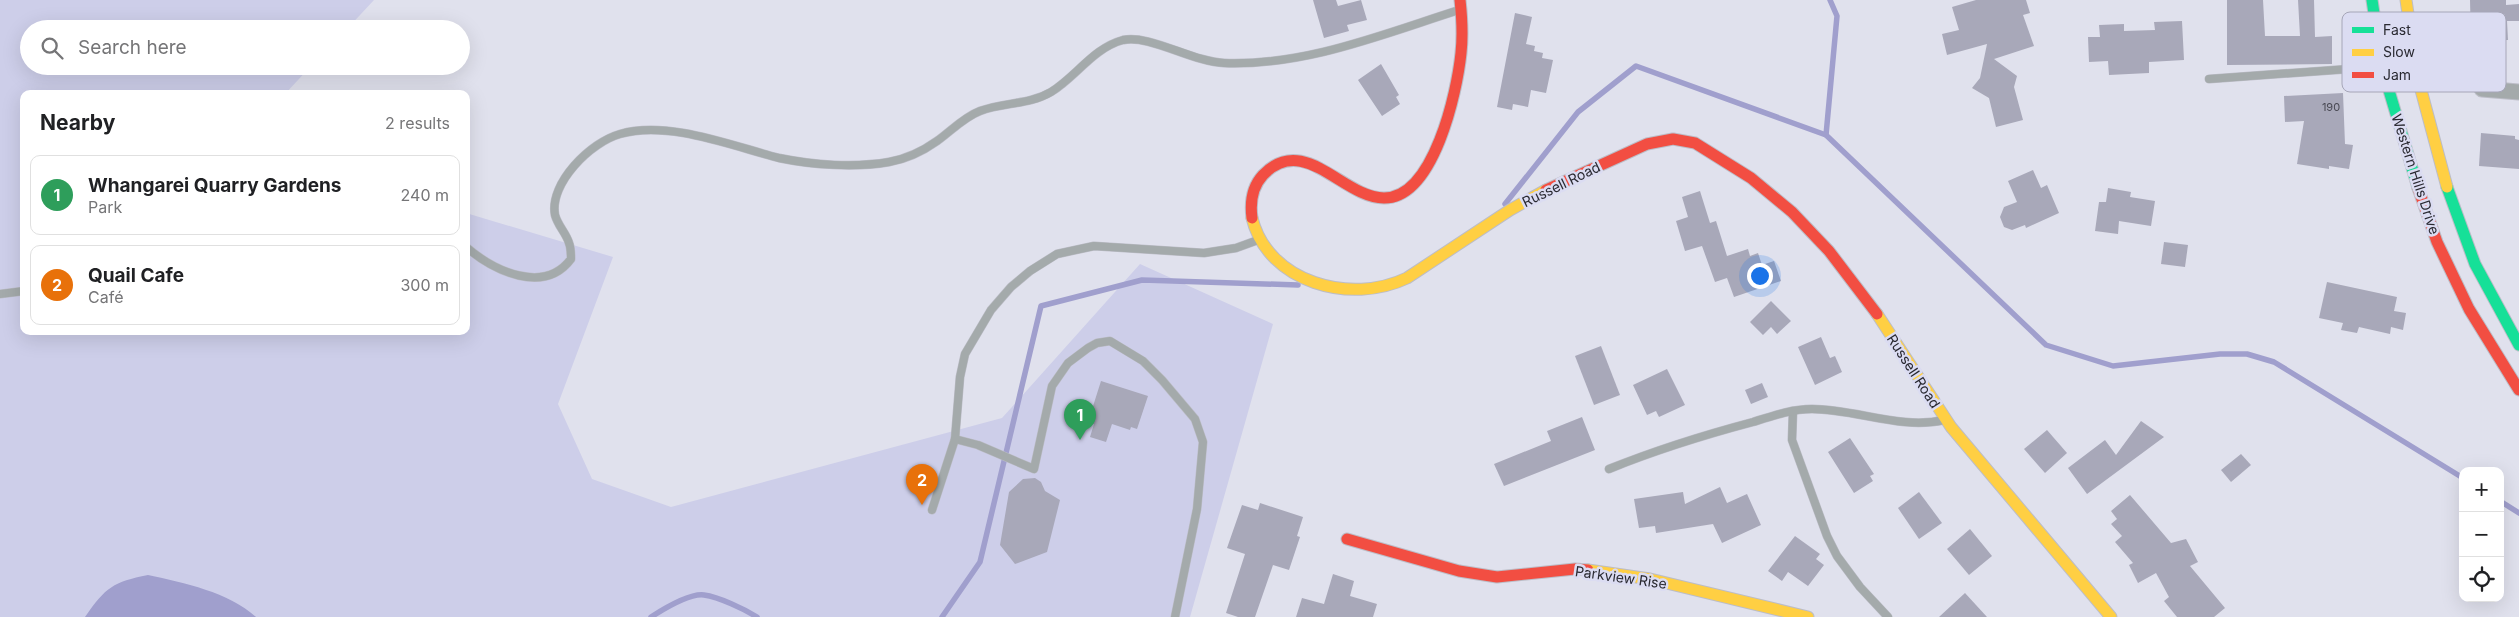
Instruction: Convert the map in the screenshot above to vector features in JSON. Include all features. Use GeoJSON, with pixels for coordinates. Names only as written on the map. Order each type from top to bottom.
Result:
{"type":"FeatureCollection","features":[{"type":"Feature","properties":{"kind":"main road","name":"Russell Road"},"geometry":{"type":"LineString","coordinates":[[1461,4],[1461,52],[1454,92],[1441,135],[1428,164],[1412,188],[1391,198],[1371,198],[1352,189],[1330,172],[1307,161],[1283,163],[1266,172],[1254,190],[1251,217],[1258,240],[1278,264],[1300,279],[1349,290],[1382,287],[1409,277],[1526,200],[1573,177],[1655,142],[1677,139],[1703,146],[1749,176],[1795,216],[1844,270],[1874,310],[1946,420],[2111,617]]}},
{"type":"Feature","properties":{"kind":"main road","name":"Western Hills Drive"},"geometry":{"type":"LineString","coordinates":[[2389,92],[2413,174],[2437,242],[2469,309],[2519,390]]}},
{"type":"Feature","properties":{"kind":"main road","name":"Western Hills Drive"},"geometry":{"type":"LineString","coordinates":[[2421,92],[2438,162],[2471,257],[2501,317],[2519,344]]}},
{"type":"Feature","properties":{"kind":"main road","name":"Parkview Rise"},"geometry":{"type":"LineString","coordinates":[[1347,539],[1468,572],[1497,577],[1575,569],[1604,572],[1650,579],[1808,617]]}},
{"type":"Feature","properties":{"kind":"street"},"geometry":{"type":"LineString","coordinates":[[2506,91],[2519,92]]}},
{"type":"Feature","properties":{"kind":"lane"},"geometry":{"type":"LineString","coordinates":[[470,250],[492,267],[513,274],[541,278],[563,270],[571,259],[569,244],[555,213],[558,194],[566,176],[579,159],[596,146],[619,134],[672,130],[783,158],[824,164],[890,162],[914,154],[936,142],[960,122],[979,111],[1038,100],[1055,90],[1104,48],[1124,40],[1141,40],[1194,58],[1223,63],[1270,61],[1334,49],[1461,4]]}},
{"type":"Feature","properties":{"kind":"lane"},"geometry":{"type":"LineString","coordinates":[[2209,79],[2342,70]]}},
{"type":"Feature","properties":{"kind":"lane"},"geometry":{"type":"LineString","coordinates":[[932,510],[955,439],[960,377],[965,354],[990,310],[1011,287],[1030,271],[1057,254],[1094,246],[1204,253],[1236,248],[1258,240]]}},
{"type":"Feature","properties":{"kind":"lane"},"geometry":{"type":"LineString","coordinates":[[0,294],[20,292]]}},
{"type":"Feature","properties":{"kind":"lane"},"geometry":{"type":"LineString","coordinates":[[955,439],[978,445],[1017,464],[1034,469],[1042,442],[1052,386],[1068,363],[1097,343],[1110,341],[1143,361],[1196,419],[1203,442],[1197,508],[1175,617]]}},
{"type":"Feature","properties":{"kind":"lane"},"geometry":{"type":"LineString","coordinates":[[1609,468],[1653,451],[1793,411],[1827,409],[1917,423],[1946,420]]}},
{"type":"Feature","properties":{"kind":"lane"},"geometry":{"type":"LineString","coordinates":[[1793,411],[1792,440],[1827,536],[1837,556],[1860,588],[1888,617]]}},
{"type":"Feature","properties":{"kind":"shaded area"},"geometry":{"type":"Polygon","coordinates":[[[0,0],[374,0],[355,20],[20,20],[20,75],[303,75],[289,90],[20,90],[20,335],[470,335],[470,214],[613,257],[558,404],[592,479],[671,507],[1002,418],[1140,264],[1273,324],[1190,617],[0,617],[0,0]]]}},
{"type":"Feature","properties":{"kind":"water"},"geometry":{"type":"Polygon","coordinates":[[[148,575],[191,585],[219,595],[245,608],[256,617],[85,617],[111,587],[126,580],[148,575]]]}},
{"type":"Feature","properties":{"kind":"building"},"geometry":{"type":"Polygon","coordinates":[[[1313,0],[1336,0],[1338,6],[1361,0],[1367,20],[1347,25],[1349,31],[1324,38],[1313,0]]]}},
{"type":"Feature","properties":{"kind":"building"},"geometry":{"type":"Polygon","coordinates":[[[1976,0],[2026,0],[2030,13],[2023,15],[2034,46],[1994,59],[2017,76],[2014,87],[2023,120],[1996,127],[1989,98],[1972,88],[1980,78],[1987,44],[1947,55],[1942,34],[1959,30],[1952,7],[1976,0]]]}},
{"type":"Feature","properties":{"kind":"building"},"geometry":{"type":"Polygon","coordinates":[[[2227,0],[2263,0],[2265,36],[2300,36],[2298,0],[2314,0],[2315,37],[2332,36],[2332,64],[2227,65],[2227,0]]]}},
{"type":"Feature","properties":{"kind":"building"},"geometry":{"type":"Polygon","coordinates":[[[2470,0],[2506,0],[2506,5],[2519,4],[2519,21],[2507,21],[2508,40],[2506,40],[2506,12],[2470,12],[2470,0]]]}},
{"type":"Feature","properties":{"kind":"building"},"geometry":{"type":"Polygon","coordinates":[[[1515,13],[1532,17],[1526,44],[1535,46],[1534,51],[1543,53],[1542,58],[1553,60],[1546,93],[1531,90],[1528,107],[1513,104],[1512,110],[1497,107],[1515,13]]]}},
{"type":"Feature","properties":{"kind":"building"},"geometry":{"type":"Polygon","coordinates":[[[2182,21],[2184,60],[2149,62],[2149,73],[2109,75],[2108,61],[2089,62],[2088,37],[2100,37],[2099,25],[2124,24],[2124,31],[2155,30],[2154,22],[2182,21]]]}},
{"type":"Feature","properties":{"kind":"building"},"geometry":{"type":"Polygon","coordinates":[[[1381,64],[1399,95],[1396,97],[1400,104],[1382,116],[1358,80],[1381,64]]]}},
{"type":"Feature","properties":{"kind":"building"},"geometry":{"type":"Polygon","coordinates":[[[2343,93],[2345,144],[2353,145],[2349,169],[2329,166],[2329,169],[2297,164],[2304,121],[2285,122],[2284,96],[2343,93]]]}},
{"type":"Feature","properties":{"kind":"building"},"geometry":{"type":"Polygon","coordinates":[[[2481,133],[2515,136],[2515,139],[2519,140],[2519,169],[2479,166],[2481,133]]]}},
{"type":"Feature","properties":{"kind":"building"},"geometry":{"type":"Polygon","coordinates":[[[2033,170],[2041,188],[2047,185],[2059,213],[2026,228],[2025,225],[2012,230],[2004,227],[2000,217],[2004,207],[2017,202],[2008,181],[2033,170]]]}},
{"type":"Feature","properties":{"kind":"building"},"geometry":{"type":"Polygon","coordinates":[[[2108,188],[2131,192],[2130,197],[2155,201],[2151,226],[2119,221],[2118,234],[2095,231],[2099,202],[2106,202],[2108,188]]]}},
{"type":"Feature","properties":{"kind":"building"},"geometry":{"type":"Polygon","coordinates":[[[1700,191],[1710,223],[1716,221],[1727,256],[1748,249],[1750,256],[1758,253],[1762,265],[1774,261],[1781,281],[1734,297],[1727,278],[1715,282],[1702,246],[1685,251],[1676,221],[1688,217],[1682,197],[1700,191]]]}},
{"type":"Feature","properties":{"kind":"building"},"geometry":{"type":"Polygon","coordinates":[[[2164,242],[2188,245],[2185,267],[2161,264],[2164,242]]]}},
{"type":"Feature","properties":{"kind":"building"},"geometry":{"type":"Polygon","coordinates":[[[2327,282],[2397,297],[2394,311],[2406,313],[2403,330],[2391,327],[2390,334],[2359,327],[2357,333],[2341,330],[2343,323],[2319,318],[2327,282]]]}},
{"type":"Feature","properties":{"kind":"building"},"geometry":{"type":"Polygon","coordinates":[[[1771,301],[1791,321],[1777,334],[1771,327],[1763,335],[1750,322],[1771,301]]]}},
{"type":"Feature","properties":{"kind":"building"},"geometry":{"type":"Polygon","coordinates":[[[1821,337],[1830,358],[1835,356],[1842,372],[1815,385],[1798,347],[1821,337]]]}},
{"type":"Feature","properties":{"kind":"building"},"geometry":{"type":"Polygon","coordinates":[[[1601,346],[1620,395],[1594,405],[1575,356],[1601,346]]]}},
{"type":"Feature","properties":{"kind":"building"},"geometry":{"type":"Polygon","coordinates":[[[1667,369],[1685,405],[1659,417],[1656,411],[1647,415],[1633,385],[1667,369]]]}},
{"type":"Feature","properties":{"kind":"building"},"geometry":{"type":"Polygon","coordinates":[[[1101,381],[1148,396],[1137,429],[1131,427],[1130,430],[1112,424],[1106,442],[1090,437],[1094,424],[1088,422],[1101,381]]]}},
{"type":"Feature","properties":{"kind":"building"},"geometry":{"type":"Polygon","coordinates":[[[1762,383],[1768,397],[1751,404],[1745,390],[1762,383]]]}},
{"type":"Feature","properties":{"kind":"building"},"geometry":{"type":"Polygon","coordinates":[[[1582,417],[1595,450],[1504,486],[1494,464],[1551,441],[1547,431],[1582,417]]]}},
{"type":"Feature","properties":{"kind":"building"},"geometry":{"type":"Polygon","coordinates":[[[2141,421],[2164,437],[2087,494],[2068,468],[2105,440],[2116,455],[2141,421]]]}},
{"type":"Feature","properties":{"kind":"building"},"geometry":{"type":"Polygon","coordinates":[[[2047,430],[2067,453],[2045,473],[2024,449],[2047,430]]]}},
{"type":"Feature","properties":{"kind":"building"},"geometry":{"type":"Polygon","coordinates":[[[1850,438],[1874,474],[1870,476],[1873,481],[1854,493],[1828,452],[1850,438]]]}},
{"type":"Feature","properties":{"kind":"building"},"geometry":{"type":"Polygon","coordinates":[[[2241,454],[2251,465],[2231,482],[2221,470],[2241,454]]]}},
{"type":"Feature","properties":{"kind":"building"},"geometry":{"type":"Polygon","coordinates":[[[1035,478],[1041,482],[1045,491],[1060,500],[1047,552],[1015,564],[1000,545],[1009,492],[1023,479],[1035,478]]]}},
{"type":"Feature","properties":{"kind":"building"},"geometry":{"type":"Polygon","coordinates":[[[1720,487],[1727,503],[1747,494],[1761,525],[1722,543],[1713,524],[1656,533],[1655,526],[1639,528],[1634,499],[1683,492],[1685,504],[1720,487]]]}},
{"type":"Feature","properties":{"kind":"building"},"geometry":{"type":"Polygon","coordinates":[[[1919,492],[1942,523],[1919,539],[1898,508],[1919,492]]]}},
{"type":"Feature","properties":{"kind":"building"},"geometry":{"type":"Polygon","coordinates":[[[2130,495],[2171,543],[2186,539],[2198,562],[2190,566],[2225,608],[2214,617],[2177,617],[2164,601],[2169,597],[2156,573],[2138,583],[2129,565],[2133,563],[2115,542],[2122,536],[2111,524],[2117,519],[2111,511],[2130,495]]]}},
{"type":"Feature","properties":{"kind":"building"},"geometry":{"type":"Polygon","coordinates":[[[1260,503],[1303,517],[1297,536],[1300,537],[1289,570],[1273,565],[1255,617],[1238,617],[1226,613],[1245,554],[1227,548],[1242,505],[1258,510],[1260,503]]]}},
{"type":"Feature","properties":{"kind":"building"},"geometry":{"type":"Polygon","coordinates":[[[1970,529],[1992,556],[1969,575],[1947,549],[1970,529]]]}},
{"type":"Feature","properties":{"kind":"building"},"geometry":{"type":"Polygon","coordinates":[[[1795,536],[1820,554],[1816,559],[1824,565],[1808,586],[1788,572],[1782,581],[1768,571],[1795,536]]]}},
{"type":"Feature","properties":{"kind":"building"},"geometry":{"type":"Polygon","coordinates":[[[1333,574],[1354,581],[1350,596],[1377,604],[1373,617],[1296,617],[1302,598],[1324,604],[1333,574]]]}},
{"type":"Feature","properties":{"kind":"building"},"geometry":{"type":"Polygon","coordinates":[[[1965,593],[1987,617],[1939,617],[1965,593]]]}},
{"type":"Feature","properties":{"kind":"waterway"},"geometry":{"type":"LineString","coordinates":[[1826,135],[1837,16],[1830,0]]}},
{"type":"Feature","properties":{"kind":"waterway"},"geometry":{"type":"LineString","coordinates":[[1505,204],[1578,112],[1636,66],[1826,135],[2046,345],[2113,366],[2220,354],[2247,354],[2274,362],[2459,476]]}},
{"type":"Feature","properties":{"kind":"waterway"},"geometry":{"type":"LineString","coordinates":[[942,617],[980,562],[1041,306],[1142,280],[1298,285]]}},
{"type":"Feature","properties":{"kind":"waterway"},"geometry":{"type":"LineString","coordinates":[[2504,504],[2519,513]]}},
{"type":"Feature","properties":{"kind":"waterway"},"geometry":{"type":"LineString","coordinates":[[651,617],[669,606],[698,595],[717,598],[757,617]]}},
{"type":"Feature","properties":{"kind":"traffic: fast"},"geometry":{"type":"LineString","coordinates":[[2372,0],[2374,12]]}},
{"type":"Feature","properties":{"kind":"traffic: fast"},"geometry":{"type":"LineString","coordinates":[[2389,92],[2418,188]]}},
{"type":"Feature","properties":{"kind":"traffic: fast"},"geometry":{"type":"LineString","coordinates":[[2447,187],[2475,264],[2519,345]]}},
{"type":"Feature","properties":{"kind":"traffic: slow"},"geometry":{"type":"LineString","coordinates":[[2406,0],[2408,12]]}},
{"type":"Feature","properties":{"kind":"traffic: slow"},"geometry":{"type":"LineString","coordinates":[[2422,92],[2447,187]]}},
{"type":"Feature","properties":{"kind":"traffic: slow"},"geometry":{"type":"LineString","coordinates":[[1252,218],[1261,240],[1275,259],[1293,273],[1314,282],[1338,288],[1361,289],[1385,286],[1407,278],[1510,210],[1546,190]]}},
{"type":"Feature","properties":{"kind":"traffic: slow"},"geometry":{"type":"LineString","coordinates":[[1877,314],[1951,427],[2111,617]]}},
{"type":"Feature","properties":{"kind":"traffic: slow"},"geometry":{"type":"LineString","coordinates":[[1588,570],[1650,579],[1808,617]]}},
{"type":"Feature","properties":{"kind":"traffic: jam"},"geometry":{"type":"LineString","coordinates":[[1252,218],[1251,207],[1254,190],[1259,180],[1278,164],[1293,160],[1308,163],[1369,195],[1384,198],[1402,193],[1417,181],[1440,140],[1454,92],[1462,46],[1460,0]]}},
{"type":"Feature","properties":{"kind":"traffic: jam"},"geometry":{"type":"LineString","coordinates":[[1546,190],[1647,144],[1673,139],[1695,143],[1751,178],[1792,212],[1829,251],[1877,314]]}},
{"type":"Feature","properties":{"kind":"traffic: jam"},"geometry":{"type":"LineString","coordinates":[[2418,188],[2437,242],[2469,309],[2519,390]]}},
{"type":"Feature","properties":{"kind":"traffic: jam"},"geometry":{"type":"LineString","coordinates":[[1347,539],[1459,571],[1497,577],[1575,569],[1588,570]]}},
{"type":"Feature","properties":{"kind":"place","name":"Whangarei Quarry Gardens"},"geometry":{"type":"Point","coordinates":[1080,440]}},
{"type":"Feature","properties":{"kind":"place","name":"Quail Cafe"},"geometry":{"type":"Point","coordinates":[922,505]}}]}
